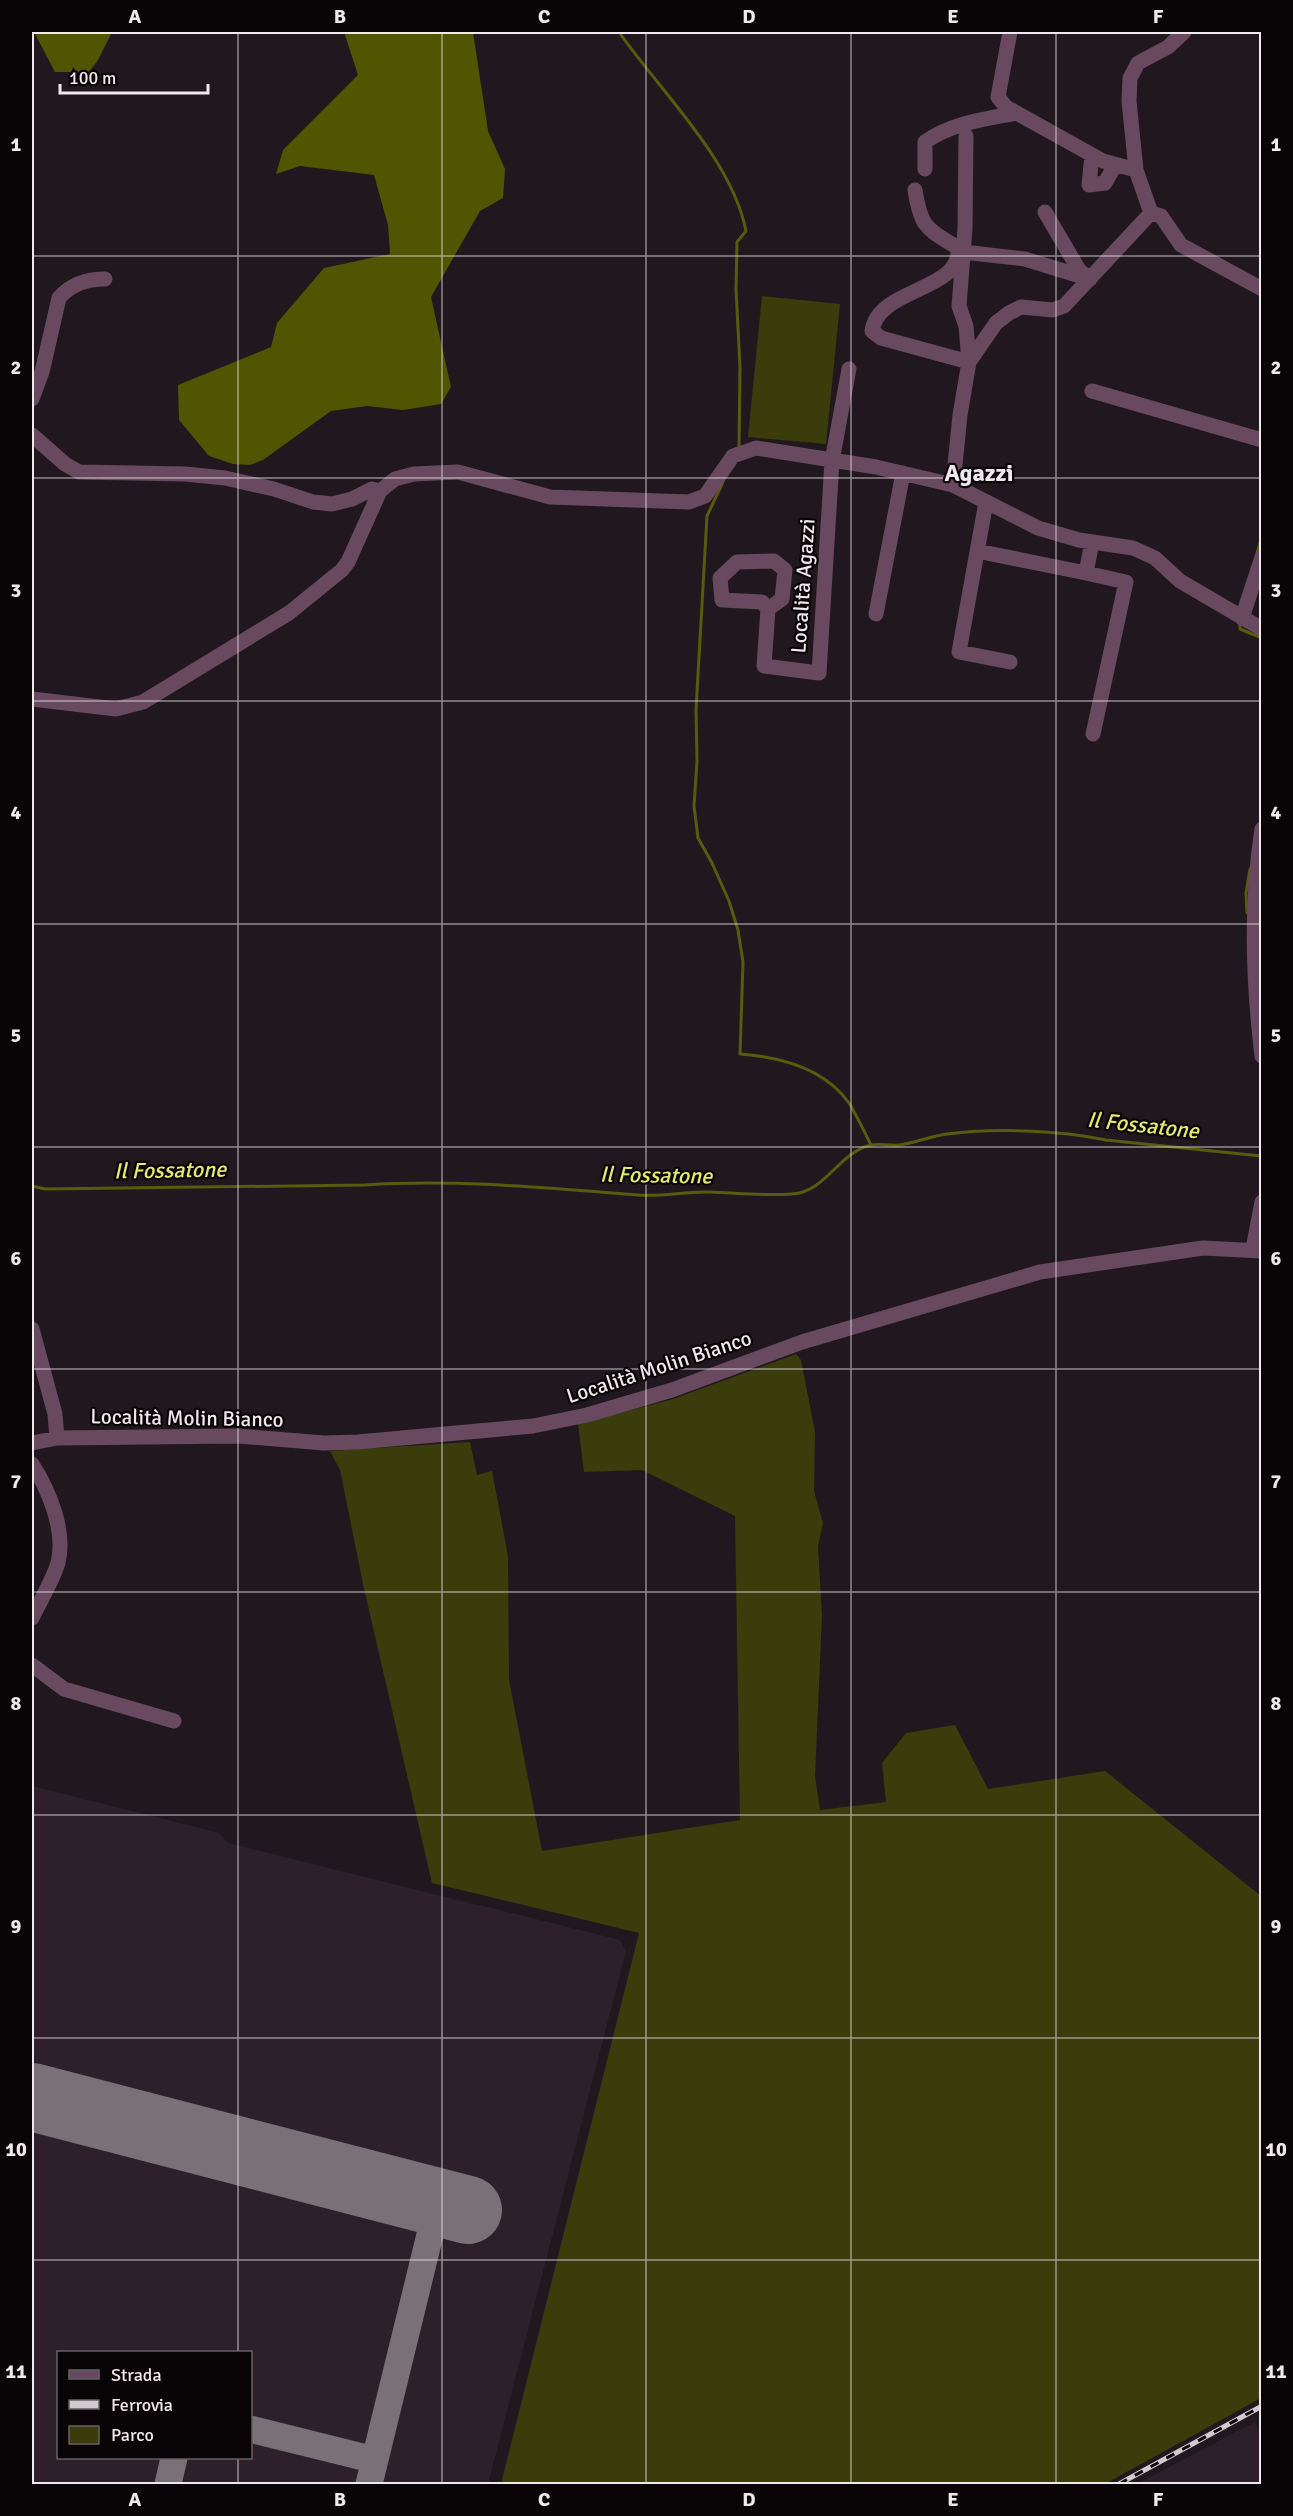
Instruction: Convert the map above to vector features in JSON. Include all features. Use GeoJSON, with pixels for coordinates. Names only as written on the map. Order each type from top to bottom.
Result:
{"type":"FeatureCollection","features":[{"type":"Feature","properties":{"kind":"street"},"geometry":{"type":"LineString","coordinates":[[1010,32],[998,97],[1006,107],[1092,155],[1115,165],[1136,170]]}},
{"type":"Feature","properties":{"kind":"street"},"geometry":{"type":"LineString","coordinates":[[1151,213],[1136,170],[1131,134],[1130,78],[1138,63],[1168,47],[1184,32]]}},
{"type":"Feature","properties":{"kind":"street"},"geometry":{"type":"LineString","coordinates":[[925,169],[925,142],[934,135],[965,124],[1017,113]]}},
{"type":"Feature","properties":{"kind":"street"},"geometry":{"type":"LineString","coordinates":[[953,485],[960,415],[969,362],[966,326],[959,306],[968,251],[966,136]]}},
{"type":"Feature","properties":{"kind":"street"},"geometry":{"type":"LineString","coordinates":[[1092,155],[1089,185],[1105,183],[1115,165]]}},
{"type":"Feature","properties":{"kind":"street"},"geometry":{"type":"LineString","coordinates":[[915,190],[919,216],[928,230],[958,248],[959,259],[951,271],[882,310],[874,321],[872,331],[881,338],[969,362]]}},
{"type":"Feature","properties":{"kind":"street"},"geometry":{"type":"LineString","coordinates":[[1045,212],[1079,270],[1090,279]]}},
{"type":"Feature","properties":{"kind":"street"},"geometry":{"type":"LineString","coordinates":[[969,362],[996,323],[1009,313],[1021,307],[1053,310],[1064,306],[1151,213]]}},
{"type":"Feature","properties":{"kind":"street"},"geometry":{"type":"LineString","coordinates":[[1151,213],[1161,216],[1181,245],[1262,289]]}},
{"type":"Feature","properties":{"kind":"street"},"geometry":{"type":"LineString","coordinates":[[968,251],[1005,250],[1049,257]]}},
{"type":"Feature","properties":{"kind":"street"},"geometry":{"type":"LineString","coordinates":[[968,251],[1025,259],[1090,279]]}},
{"type":"Feature","properties":{"kind":"street"},"geometry":{"type":"LineString","coordinates":[[32,399],[42,372],[59,298],[66,290],[78,283],[105,279]]}},
{"type":"Feature","properties":{"kind":"street"},"geometry":{"type":"LineString","coordinates":[[832,461],[849,369]]}},
{"type":"Feature","properties":{"kind":"street"},"geometry":{"type":"LineString","coordinates":[[1092,391],[1262,440]]}},
{"type":"Feature","properties":{"kind":"street"},"geometry":{"type":"LineString","coordinates":[[32,435],[65,464],[79,472],[185,474],[225,478],[274,489],[313,502],[332,504],[352,499],[372,489],[380,491]]}},
{"type":"Feature","properties":{"kind":"street"},"geometry":{"type":"LineString","coordinates":[[32,699],[116,709],[143,702],[289,613],[342,570],[380,491],[395,479],[414,474],[458,472],[550,497],[689,502],[705,496],[733,456],[756,448],[903,473],[953,485],[1038,528],[1092,542],[1133,548],[1155,558],[1180,581],[1262,629]]}},
{"type":"Feature","properties":{"kind":"street","name":"Località Agazzi"},"geometry":{"type":"LineString","coordinates":[[768,609],[764,666],[819,673],[832,461]]}},
{"type":"Feature","properties":{"kind":"street"},"geometry":{"type":"LineString","coordinates":[[876,614],[903,473]]}},
{"type":"Feature","properties":{"kind":"street"},"geometry":{"type":"LineString","coordinates":[[986,502],[959,652],[1010,662]]}},
{"type":"Feature","properties":{"kind":"street"},"geometry":{"type":"LineString","coordinates":[[1086,573],[1092,542]]}},
{"type":"Feature","properties":{"kind":"street"},"geometry":{"type":"LineString","coordinates":[[977,551],[1126,582],[1093,734]]}},
{"type":"Feature","properties":{"kind":"street"},"geometry":{"type":"LineString","coordinates":[[1242,618],[1262,557]]}},
{"type":"Feature","properties":{"kind":"street"},"geometry":{"type":"LineString","coordinates":[[774,561],[785,570],[782,599],[768,609],[762,602],[722,600],[720,578],[737,562],[774,561]]}},
{"type":"Feature","properties":{"kind":"street"},"geometry":{"type":"LineString","coordinates":[[1262,829],[1253,908],[1257,1016],[1262,1056]]}},
{"type":"Feature","properties":{"kind":"street"},"geometry":{"type":"LineString","coordinates":[[1257,1250],[1262,1202]]}},
{"type":"Feature","properties":{"kind":"street","name":"Località Molin Bianco"},"geometry":{"type":"LineString","coordinates":[[32,1443],[57,1438],[238,1436],[346,1442],[533,1426],[587,1415],[672,1390],[802,1342],[1040,1272],[1203,1248],[1257,1250]]}},
{"type":"Feature","properties":{"kind":"street"},"geometry":{"type":"LineString","coordinates":[[32,1329],[55,1414],[57,1438]]}},
{"type":"Feature","properties":{"kind":"street"},"geometry":{"type":"LineString","coordinates":[[32,1464],[49,1498],[60,1550],[57,1563],[32,1618]]}},
{"type":"Feature","properties":{"kind":"street"},"geometry":{"type":"LineString","coordinates":[[32,1665],[72,1692],[174,1721]]}},
{"type":"Feature","properties":{"kind":"shaded area"},"geometry":{"type":"Polygon","coordinates":[[[34,32],[112,32],[98,60],[89,72],[55,72],[34,32]]]}},
{"type":"Feature","properties":{"kind":"shaded area"},"geometry":{"type":"Polygon","coordinates":[[[344,32],[473,32],[488,131],[505,169],[503,198],[480,211],[431,297],[451,387],[441,404],[403,410],[367,406],[331,411],[263,460],[250,465],[233,464],[209,456],[179,420],[178,385],[271,347],[277,323],[324,268],[390,254],[388,225],[374,175],[300,166],[276,174],[283,150],[358,75],[344,32]]]}},
{"type":"Feature","properties":{"kind":"shaded area"},"geometry":{"type":"Polygon","coordinates":[[[32,1786],[219,1833],[228,1843],[620,1940],[626,1951],[488,2484],[32,2484],[32,1786]]]}},
{"type":"Feature","properties":{"kind":"shaded area"},"geometry":{"type":"Polygon","coordinates":[[[1255,2422],[1261,2435],[1261,2484],[1137,2484],[1255,2422]]]}},
{"type":"Feature","properties":{"kind":"green space"},"geometry":{"type":"Polygon","coordinates":[[[762,296],[840,304],[826,444],[748,437],[762,296]]]}},
{"type":"Feature","properties":{"kind":"green space"},"geometry":{"type":"Polygon","coordinates":[[[796,1354],[801,1360],[815,1432],[814,1491],[823,1523],[818,1546],[822,1616],[815,1776],[820,1810],[886,1802],[882,1763],[906,1733],[955,1725],[988,1789],[1105,1771],[1261,1896],[1261,2398],[1105,2484],[501,2484],[639,1933],[432,1883],[363,1584],[340,1470],[330,1451],[470,1442],[477,1475],[492,1471],[508,1556],[509,1680],[542,1851],[740,1820],[735,1516],[642,1470],[584,1472],[578,1424],[673,1399],[796,1354]]]}},
{"type":"Feature","properties":{"kind":"waterway"},"geometry":{"type":"LineString","coordinates":[[619,32],[710,152],[738,204],[746,231],[737,242],[739,449]]}},
{"type":"Feature","properties":{"kind":"waterway"},"geometry":{"type":"LineString","coordinates":[[723,482],[707,516],[696,710],[697,761],[694,806],[698,838],[729,901],[738,930],[743,962],[740,1054],[786,1062],[815,1073],[827,1081],[849,1103],[871,1145]]}},
{"type":"Feature","properties":{"kind":"waterway"},"geometry":{"type":"LineString","coordinates":[[1257,553],[1262,537]]}},
{"type":"Feature","properties":{"kind":"waterway"},"geometry":{"type":"LineString","coordinates":[[1240,623],[1240,629],[1262,638]]}},
{"type":"Feature","properties":{"kind":"waterway"},"geometry":{"type":"LineString","coordinates":[[1247,913],[1246,893],[1250,869]]}},
{"type":"Feature","properties":{"kind":"waterway"},"geometry":{"type":"LineString","coordinates":[[1260,1060],[1262,1074]]}},
{"type":"Feature","properties":{"kind":"waterway","name":"Il Fossatone"},"geometry":{"type":"LineString","coordinates":[[32,1186],[45,1189],[433,1183],[502,1185],[647,1195],[701,1192],[792,1194],[804,1192],[814,1186],[850,1155],[871,1145],[899,1145],[941,1135],[986,1131],[1048,1132],[1261,1156],[1262,1153]]}},
{"type":"Feature","properties":{"kind":"taxiway"},"geometry":{"type":"LineString","coordinates":[[369,2484],[438,2202]]}},
{"type":"Feature","properties":{"kind":"taxiway"},"geometry":{"type":"LineString","coordinates":[[252,2429],[375,2460]]}},
{"type":"Feature","properties":{"kind":"taxiway"},"geometry":{"type":"LineString","coordinates":[[168,2484],[174,2459]]}},
{"type":"Feature","properties":{"kind":"runway"},"geometry":{"type":"LineString","coordinates":[[32,2097],[468,2210]]}},
{"type":"Feature","properties":{"kind":"railway"},"geometry":{"type":"LineString","coordinates":[[1119,2484],[1262,2406]]}},
{"type":"Feature","properties":{"kind":"district","name":"Agazzi"},"geometry":{"type":"Point","coordinates":[979,473]}}]}
